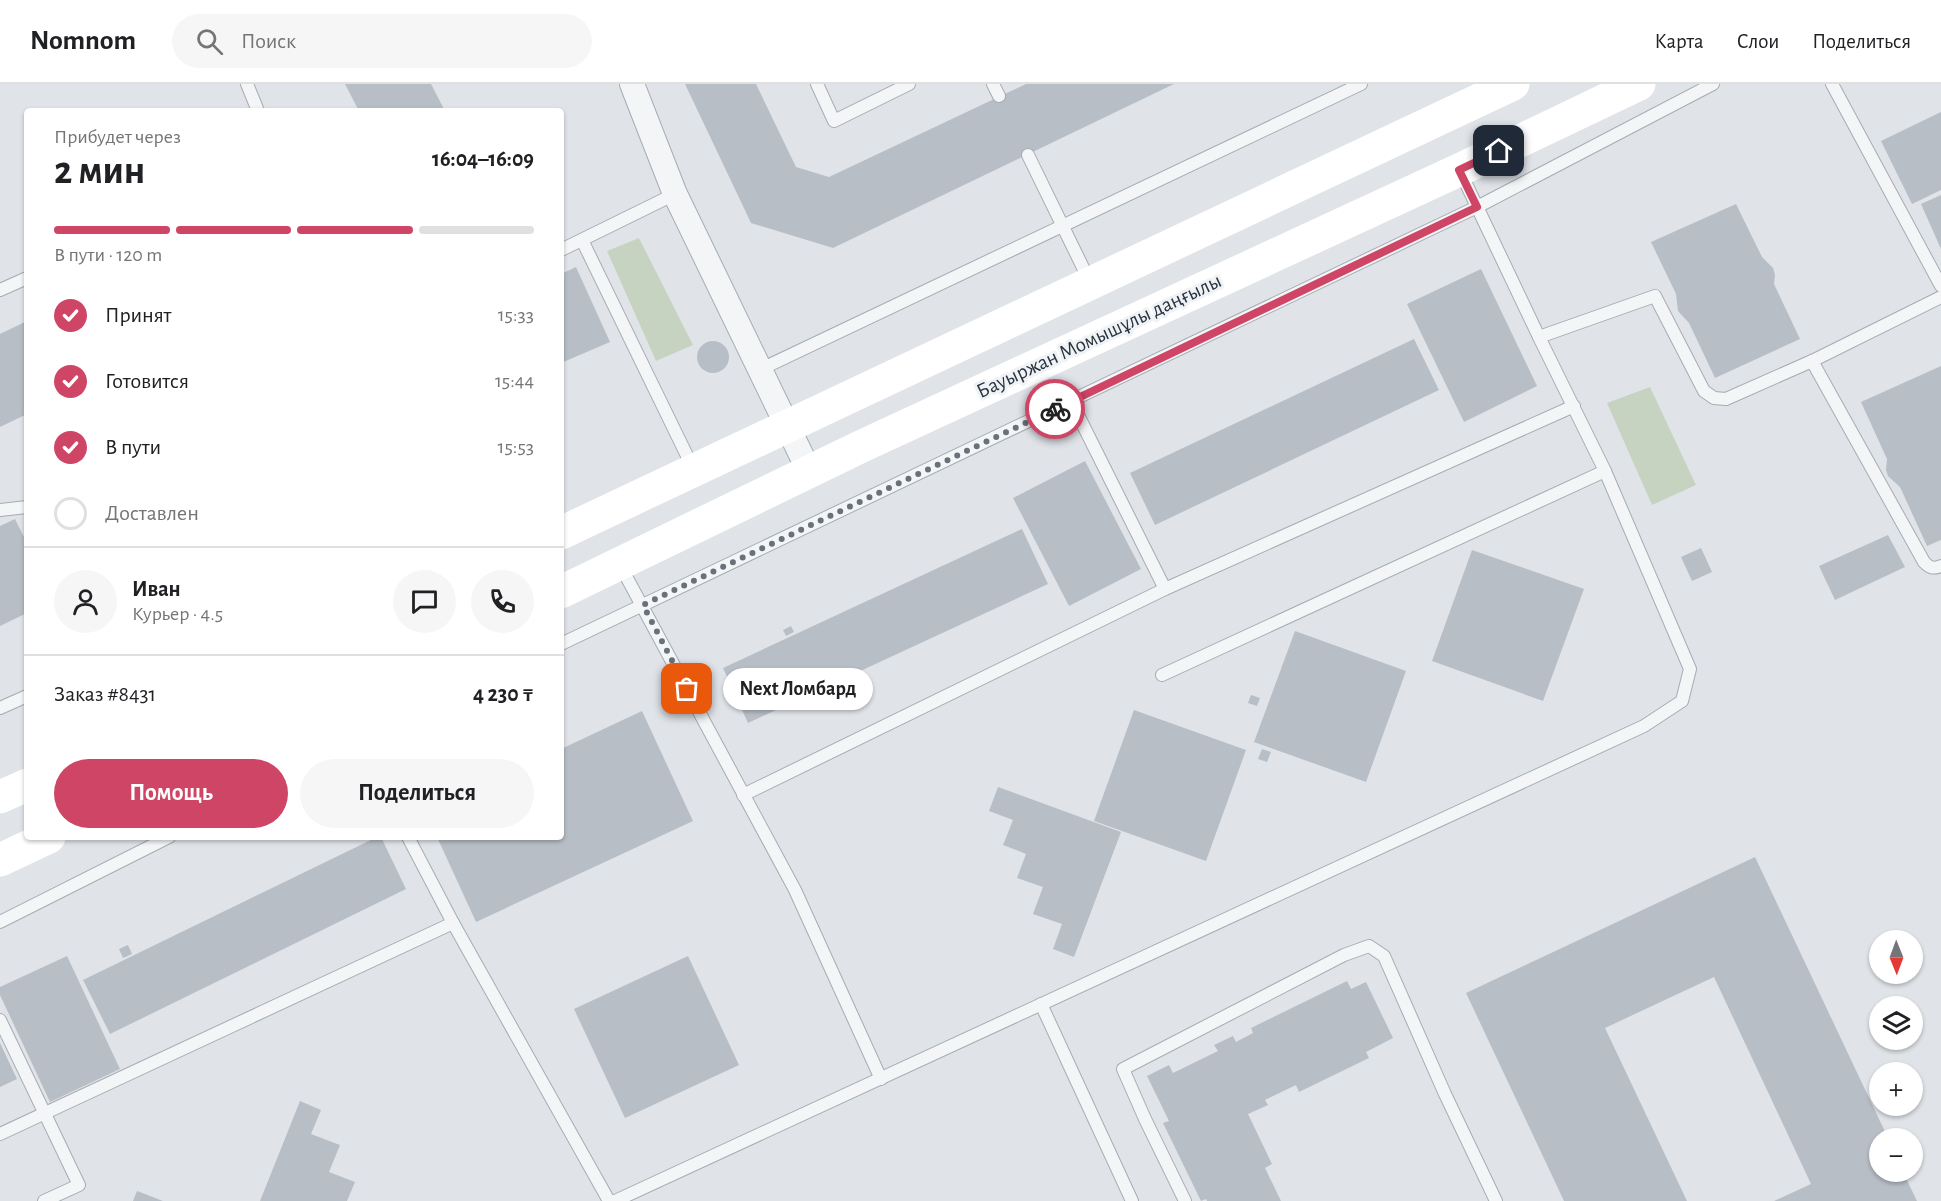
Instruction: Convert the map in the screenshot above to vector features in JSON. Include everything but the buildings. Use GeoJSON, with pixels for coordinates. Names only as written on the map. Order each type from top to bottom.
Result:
{"type":"FeatureCollection","features":[{"type":"Feature","properties":{"kind":"main road"},"geometry":{"type":"LineString","coordinates":[[564,532],[1511,84]]}},
{"type":"Feature","properties":{"kind":"main road","name":"Бауыржан Момышұлы даңғылы"},"geometry":{"type":"LineString","coordinates":[[564,591],[809,471],[1459,170],[1639,84]]}},
{"type":"Feature","properties":{"kind":"main road"},"geometry":{"type":"LineString","coordinates":[[0,798],[24,786]]}},
{"type":"Feature","properties":{"kind":"main road"},"geometry":{"type":"LineString","coordinates":[[0,860],[43,840]]}},
{"type":"Feature","properties":{"kind":"street"},"geometry":{"type":"LineString","coordinates":[[632,84],[675,194],[809,471]]}},
{"type":"Feature","properties":{"kind":"lane"},"geometry":{"type":"LineString","coordinates":[[246,84],[257,108]]}},
{"type":"Feature","properties":{"kind":"lane"},"geometry":{"type":"LineString","coordinates":[[818,84],[834,121],[909,84]]}},
{"type":"Feature","properties":{"kind":"lane"},"geometry":{"type":"LineString","coordinates":[[993,84],[999,96]]}},
{"type":"Feature","properties":{"kind":"lane"},"geometry":{"type":"LineString","coordinates":[[759,370],[1361,84]]}},
{"type":"Feature","properties":{"kind":"lane"},"geometry":{"type":"LineString","coordinates":[[564,643],[1477,207],[1713,84]]}},
{"type":"Feature","properties":{"kind":"lane"},"geometry":{"type":"LineString","coordinates":[[1832,84],[1941,286]]}},
{"type":"Feature","properties":{"kind":"lane"},"geometry":{"type":"LineString","coordinates":[[1028,155],[1091,283]]}},
{"type":"Feature","properties":{"kind":"lane"},"geometry":{"type":"LineString","coordinates":[[615,1201],[1633,731],[1682,701],[1690,669],[1605,471],[1459,170]]}},
{"type":"Feature","properties":{"kind":"lane"},"geometry":{"type":"LineString","coordinates":[[564,249],[675,194]]}},
{"type":"Feature","properties":{"kind":"lane"},"geometry":{"type":"LineString","coordinates":[[582,240],[694,470]]}},
{"type":"Feature","properties":{"kind":"lane"},"geometry":{"type":"LineString","coordinates":[[0,290],[24,279]]}},
{"type":"Feature","properties":{"kind":"lane"},"geometry":{"type":"LineString","coordinates":[[1539,337],[1654,296],[1704,391],[1714,398],[1726,399],[1812,361],[1941,297]]}},
{"type":"Feature","properties":{"kind":"lane"},"geometry":{"type":"LineString","coordinates":[[1812,361],[1924,562],[1929,567],[1941,566]]}},
{"type":"Feature","properties":{"kind":"lane"},"geometry":{"type":"LineString","coordinates":[[1071,401],[1165,589]]}},
{"type":"Feature","properties":{"kind":"lane"},"geometry":{"type":"LineString","coordinates":[[743,795],[1165,589],[1574,406]]}},
{"type":"Feature","properties":{"kind":"lane"},"geometry":{"type":"LineString","coordinates":[[1162,675],[1605,471]]}},
{"type":"Feature","properties":{"kind":"lane"},"geometry":{"type":"LineString","coordinates":[[0,510],[24,507]]}},
{"type":"Feature","properties":{"kind":"lane"},"geometry":{"type":"LineString","coordinates":[[620,563],[795,890],[881,1079]]}},
{"type":"Feature","properties":{"kind":"lane"},"geometry":{"type":"LineString","coordinates":[[0,708],[24,697]]}},
{"type":"Feature","properties":{"kind":"lane"},"geometry":{"type":"LineString","coordinates":[[0,922],[163,840]]}},
{"type":"Feature","properties":{"kind":"lane"},"geometry":{"type":"LineString","coordinates":[[410,840],[453,923],[609,1201]]}},
{"type":"Feature","properties":{"kind":"lane"},"geometry":{"type":"LineString","coordinates":[[0,1134],[453,923]]}},
{"type":"Feature","properties":{"kind":"lane"},"geometry":{"type":"LineString","coordinates":[[1185,1201],[1123,1069],[1344,955],[1369,946],[1384,956],[1445,1094],[1496,1201]]}},
{"type":"Feature","properties":{"kind":"lane"},"geometry":{"type":"LineString","coordinates":[[1041,1004],[1132,1201]]}},
{"type":"Feature","properties":{"kind":"lane"},"geometry":{"type":"LineString","coordinates":[[0,1020],[80,1185],[44,1201]]}},
{"type":"Feature","properties":{"kind":"green space"},"geometry":{"type":"Polygon","coordinates":[[[639,238],[693,345],[656,361],[607,251],[639,238]]]}},
{"type":"Feature","properties":{"kind":"green space"},"geometry":{"type":"Polygon","coordinates":[[[1650,387],[1696,485],[1652,505],[1607,403],[1650,387]]]}},
{"type":"Feature","properties":{"kind":"way so far"},"geometry":{"type":"LineString","coordinates":[[687,689],[643,605],[1055,409]]}},
{"type":"Feature","properties":{"kind":"place","name":"Next Ломбард"},"geometry":{"type":"Point","coordinates":[687,689]}},
{"type":"Feature","properties":{"kind":"route"},"geometry":{"type":"LineString","coordinates":[[1055,409],[1477,207],[1459,170],[1499,151]]}}]}
